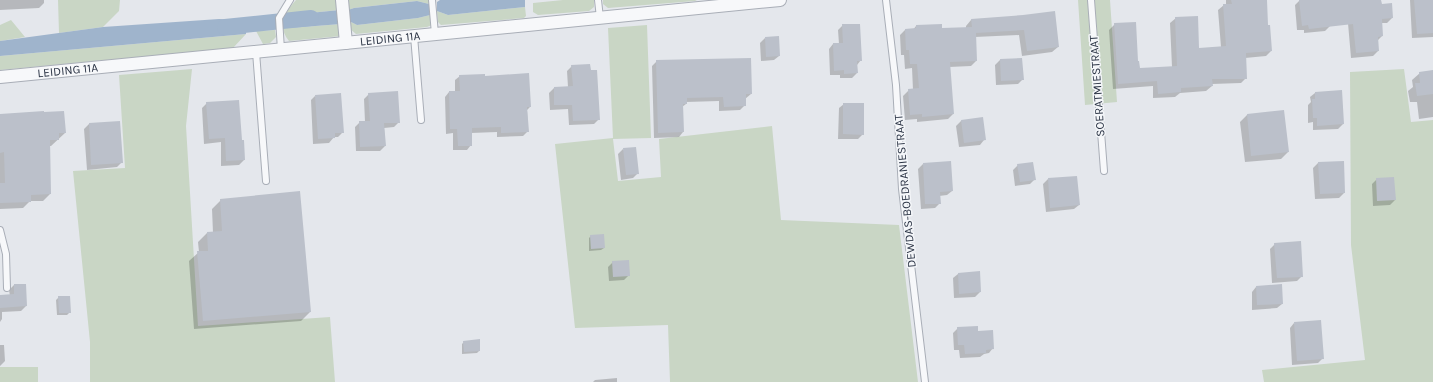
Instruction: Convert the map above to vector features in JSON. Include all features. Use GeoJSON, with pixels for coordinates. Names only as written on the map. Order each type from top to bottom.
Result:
{"type":"FeatureCollection","features":[{"type":"Feature","properties":{"kind":"street","name":"LEIDING 11A"},"geometry":{"type":"LineString","coordinates":[[0,77],[281,50],[346,40],[414,36],[600,18],[707,4],[780,0]]}},
{"type":"Feature","properties":{"kind":"street"},"geometry":{"type":"LineString","coordinates":[[343,6],[346,40]]}},
{"type":"Feature","properties":{"kind":"lane"},"geometry":{"type":"LineString","coordinates":[[281,50],[279,18],[290,0]]}},
{"type":"Feature","properties":{"kind":"lane"},"geometry":{"type":"LineString","coordinates":[[432,0],[435,34]]}},
{"type":"Feature","properties":{"kind":"lane"},"geometry":{"type":"LineString","coordinates":[[598,0],[600,18]]}},
{"type":"Feature","properties":{"kind":"lane","name":"DEWDAS-BOEDRANIESTRAAT"},"geometry":{"type":"LineString","coordinates":[[886,0],[896,85],[902,189],[925,382]]}},
{"type":"Feature","properties":{"kind":"lane","name":"SOERATMIESTRAAT"},"geometry":{"type":"LineString","coordinates":[[1091,0],[1104,171]]}},
{"type":"Feature","properties":{"kind":"lane"},"geometry":{"type":"LineString","coordinates":[[414,36],[421,120]]}},
{"type":"Feature","properties":{"kind":"lane"},"geometry":{"type":"LineString","coordinates":[[256,52],[266,181]]}},
{"type":"Feature","properties":{"kind":"lane"},"geometry":{"type":"LineString","coordinates":[[0,230],[6,254],[7,288]]}},
{"type":"Feature","properties":{"kind":"green space"},"geometry":{"type":"Polygon","coordinates":[[[58,0],[120,0],[119,11],[103,27],[59,33],[58,0]]]}},
{"type":"Feature","properties":{"kind":"green space"},"geometry":{"type":"Polygon","coordinates":[[[296,0],[339,0],[340,10],[289,15],[290,28],[341,24],[341,36],[289,41],[285,36],[283,25],[286,15],[296,0]]]}},
{"type":"Feature","properties":{"kind":"green space"},"geometry":{"type":"Polygon","coordinates":[[[348,0],[429,0],[429,4],[417,1],[354,8],[348,10],[348,0]]]}},
{"type":"Feature","properties":{"kind":"green space"},"geometry":{"type":"Polygon","coordinates":[[[563,0],[594,0],[594,7],[589,11],[538,15],[533,12],[533,3],[563,0]]]}},
{"type":"Feature","properties":{"kind":"green space"},"geometry":{"type":"Polygon","coordinates":[[[603,0],[697,0],[608,8],[603,4],[603,0]]]}},
{"type":"Feature","properties":{"kind":"green space"},"geometry":{"type":"Polygon","coordinates":[[[1078,0],[1110,0],[1117,102],[1085,105],[1078,0]]]}},
{"type":"Feature","properties":{"kind":"green space"},"geometry":{"type":"Polygon","coordinates":[[[525,7],[526,16],[524,18],[441,25],[438,22],[437,11],[448,15],[525,7]]]}},
{"type":"Feature","properties":{"kind":"green space"},"geometry":{"type":"Polygon","coordinates":[[[430,15],[432,25],[427,27],[356,34],[349,28],[349,21],[357,25],[418,18],[430,15]]]}},
{"type":"Feature","properties":{"kind":"green space"},"geometry":{"type":"Polygon","coordinates":[[[11,20],[25,37],[0,41],[0,25],[11,20]]]}},
{"type":"Feature","properties":{"kind":"green space"},"geometry":{"type":"Polygon","coordinates":[[[647,25],[651,138],[613,139],[618,181],[661,177],[659,139],[772,126],[781,220],[899,225],[918,382],[670,382],[668,325],[575,328],[555,144],[613,138],[608,28],[647,25]]]}},
{"type":"Feature","properties":{"kind":"green space"},"geometry":{"type":"Polygon","coordinates":[[[275,30],[276,37],[270,43],[263,44],[256,31],[275,30]]]}},
{"type":"Feature","properties":{"kind":"green space"},"geometry":{"type":"Polygon","coordinates":[[[246,34],[233,48],[0,70],[0,56],[246,34]]]}},
{"type":"Feature","properties":{"kind":"green space"},"geometry":{"type":"Polygon","coordinates":[[[192,69],[186,126],[198,326],[330,317],[335,382],[90,382],[90,342],[73,171],[125,168],[119,75],[192,69]]]}},
{"type":"Feature","properties":{"kind":"green space"},"geometry":{"type":"Polygon","coordinates":[[[1404,69],[1411,122],[1433,120],[1433,382],[1264,382],[1262,370],[1365,360],[1351,245],[1350,72],[1404,69]]]}},
{"type":"Feature","properties":{"kind":"green space"},"geometry":{"type":"Polygon","coordinates":[[[0,367],[38,367],[38,382],[0,382],[0,367]]]}},
{"type":"Feature","properties":{"kind":"water"},"geometry":{"type":"Polygon","coordinates":[[[440,0],[525,0],[525,7],[448,15],[437,11],[437,2],[440,0]]]}},
{"type":"Feature","properties":{"kind":"water"},"geometry":{"type":"Polygon","coordinates":[[[417,1],[429,4],[430,15],[418,18],[357,25],[349,21],[348,10],[354,8],[417,1]]]}},
{"type":"Feature","properties":{"kind":"water"},"geometry":{"type":"Polygon","coordinates":[[[340,10],[341,24],[290,28],[289,15],[340,10]]]}},
{"type":"Feature","properties":{"kind":"water"},"geometry":{"type":"Polygon","coordinates":[[[219,19],[246,20],[246,34],[0,56],[0,41],[103,27],[219,19]]]}},
{"type":"Feature","properties":{"kind":"building"},"geometry":{"type":"Polygon","coordinates":[[[1231,0],[1267,0],[1268,25],[1270,25],[1272,51],[1246,53],[1247,79],[1212,79],[1213,86],[1181,88],[1181,92],[1158,94],[1157,81],[1118,84],[1114,23],[1136,22],[1138,61],[1140,68],[1177,66],[1175,17],[1198,16],[1199,48],[1226,46],[1223,4],[1232,4],[1231,0]]]}},
{"type":"Feature","properties":{"kind":"building"},"geometry":{"type":"Polygon","coordinates":[[[1299,0],[1381,0],[1382,4],[1392,3],[1393,18],[1382,19],[1383,36],[1378,37],[1379,51],[1356,53],[1353,24],[1309,29],[1308,25],[1302,26],[1299,0]]]}},
{"type":"Feature","properties":{"kind":"building"},"geometry":{"type":"Polygon","coordinates":[[[1414,0],[1433,0],[1433,33],[1417,34],[1414,0]]]}},
{"type":"Feature","properties":{"kind":"building"},"geometry":{"type":"Polygon","coordinates":[[[1055,11],[1059,47],[1027,51],[1024,30],[976,33],[977,61],[950,62],[954,114],[922,117],[922,114],[910,115],[908,89],[919,88],[917,64],[910,64],[909,50],[906,50],[905,29],[916,28],[916,25],[942,24],[942,28],[972,27],[971,19],[1055,11]]]}},
{"type":"Feature","properties":{"kind":"building"},"geometry":{"type":"Polygon","coordinates":[[[842,24],[860,24],[862,61],[857,61],[858,73],[844,74],[844,70],[834,71],[833,43],[843,43],[842,24]]]}},
{"type":"Feature","properties":{"kind":"building"},"geometry":{"type":"Polygon","coordinates":[[[779,36],[780,56],[766,57],[765,37],[779,36]]]}},
{"type":"Feature","properties":{"kind":"building"},"geometry":{"type":"Polygon","coordinates":[[[751,58],[752,94],[746,94],[746,106],[724,107],[723,97],[687,98],[687,104],[683,104],[684,132],[658,133],[656,60],[751,58]]]}},
{"type":"Feature","properties":{"kind":"building"},"geometry":{"type":"Polygon","coordinates":[[[1022,58],[1024,80],[1001,81],[1000,59],[1022,58]]]}},
{"type":"Feature","properties":{"kind":"building"},"geometry":{"type":"Polygon","coordinates":[[[590,64],[591,70],[597,70],[600,120],[573,121],[572,105],[554,105],[554,87],[573,86],[571,65],[590,64]]]}},
{"type":"Feature","properties":{"kind":"building"},"geometry":{"type":"Polygon","coordinates":[[[1433,70],[1433,94],[1417,96],[1415,83],[1420,83],[1419,72],[1433,70]]]}},
{"type":"Feature","properties":{"kind":"building"},"geometry":{"type":"Polygon","coordinates":[[[529,73],[531,107],[527,107],[529,132],[501,133],[501,127],[472,128],[472,146],[458,146],[457,129],[450,129],[449,91],[460,91],[459,75],[485,74],[485,76],[529,73]]]}},
{"type":"Feature","properties":{"kind":"building"},"geometry":{"type":"Polygon","coordinates":[[[1342,90],[1344,124],[1317,126],[1317,118],[1313,118],[1312,99],[1315,99],[1315,92],[1342,90]]]}},
{"type":"Feature","properties":{"kind":"building"},"geometry":{"type":"Polygon","coordinates":[[[398,91],[400,123],[384,123],[386,146],[360,147],[359,121],[370,121],[368,93],[398,91]]]}},
{"type":"Feature","properties":{"kind":"building"},"geometry":{"type":"Polygon","coordinates":[[[341,93],[344,133],[335,133],[335,138],[318,139],[315,95],[341,93]]]}},
{"type":"Feature","properties":{"kind":"building"},"geometry":{"type":"Polygon","coordinates":[[[239,100],[245,160],[226,161],[225,138],[209,139],[206,102],[239,100]]]}},
{"type":"Feature","properties":{"kind":"building"},"geometry":{"type":"Polygon","coordinates":[[[843,103],[864,103],[864,135],[843,134],[843,103]]]}},
{"type":"Feature","properties":{"kind":"building"},"geometry":{"type":"Polygon","coordinates":[[[1284,110],[1289,152],[1251,156],[1247,114],[1284,110]]]}},
{"type":"Feature","properties":{"kind":"building"},"geometry":{"type":"Polygon","coordinates":[[[64,111],[66,133],[59,133],[59,140],[50,140],[51,194],[31,195],[31,202],[0,203],[0,183],[5,183],[4,152],[0,153],[0,114],[64,111]]]}},
{"type":"Feature","properties":{"kind":"building"},"geometry":{"type":"Polygon","coordinates":[[[983,117],[986,140],[964,143],[961,120],[983,117]]]}},
{"type":"Feature","properties":{"kind":"building"},"geometry":{"type":"Polygon","coordinates":[[[120,121],[123,163],[91,165],[89,123],[120,121]]]}},
{"type":"Feature","properties":{"kind":"building"},"geometry":{"type":"Polygon","coordinates":[[[636,147],[639,174],[626,175],[623,148],[636,147]]]}},
{"type":"Feature","properties":{"kind":"building"},"geometry":{"type":"Polygon","coordinates":[[[951,161],[953,191],[940,192],[941,204],[925,204],[923,163],[951,161]]]}},
{"type":"Feature","properties":{"kind":"building"},"geometry":{"type":"Polygon","coordinates":[[[1344,161],[1345,193],[1320,194],[1318,162],[1344,161]]]}},
{"type":"Feature","properties":{"kind":"building"},"geometry":{"type":"Polygon","coordinates":[[[1033,162],[1036,180],[1020,182],[1017,164],[1033,162]]]}},
{"type":"Feature","properties":{"kind":"building"},"geometry":{"type":"Polygon","coordinates":[[[1077,176],[1080,205],[1050,208],[1048,178],[1077,176]]]}},
{"type":"Feature","properties":{"kind":"building"},"geometry":{"type":"Polygon","coordinates":[[[1394,177],[1396,200],[1377,201],[1376,178],[1394,177]]]}},
{"type":"Feature","properties":{"kind":"building"},"geometry":{"type":"Polygon","coordinates":[[[300,191],[311,312],[203,321],[197,251],[208,251],[207,232],[222,231],[220,199],[300,191]]]}},
{"type":"Feature","properties":{"kind":"building"},"geometry":{"type":"Polygon","coordinates":[[[604,234],[605,248],[591,249],[590,235],[604,234]]]}},
{"type":"Feature","properties":{"kind":"building"},"geometry":{"type":"Polygon","coordinates":[[[1301,241],[1303,277],[1277,278],[1274,243],[1301,241]]]}},
{"type":"Feature","properties":{"kind":"building"},"geometry":{"type":"Polygon","coordinates":[[[629,260],[630,276],[613,277],[612,261],[629,260]]]}},
{"type":"Feature","properties":{"kind":"building"},"geometry":{"type":"Polygon","coordinates":[[[980,271],[981,292],[959,294],[958,273],[980,271]]]}},
{"type":"Feature","properties":{"kind":"building"},"geometry":{"type":"Polygon","coordinates":[[[14,284],[26,284],[27,306],[0,308],[0,295],[14,294],[14,284]]]}},
{"type":"Feature","properties":{"kind":"building"},"geometry":{"type":"Polygon","coordinates":[[[1282,284],[1283,304],[1257,305],[1256,286],[1282,284]]]}},
{"type":"Feature","properties":{"kind":"building"},"geometry":{"type":"Polygon","coordinates":[[[58,296],[70,296],[71,313],[59,313],[58,296]]]}},
{"type":"Feature","properties":{"kind":"building"},"geometry":{"type":"Polygon","coordinates":[[[1321,320],[1324,359],[1297,361],[1294,322],[1321,320]]]}},
{"type":"Feature","properties":{"kind":"building"},"geometry":{"type":"Polygon","coordinates":[[[978,326],[978,331],[993,330],[994,349],[986,350],[986,353],[965,354],[964,345],[958,345],[957,327],[978,326]]]}},
{"type":"Feature","properties":{"kind":"building"},"geometry":{"type":"Polygon","coordinates":[[[480,339],[480,351],[464,352],[463,341],[480,339]]]}},
{"type":"Feature","properties":{"kind":"waterway"},"geometry":{"type":"LineString","coordinates":[[225,27],[311,18]]}}]}
